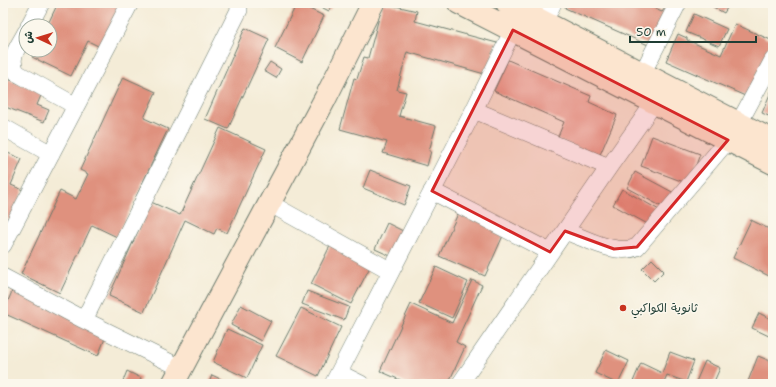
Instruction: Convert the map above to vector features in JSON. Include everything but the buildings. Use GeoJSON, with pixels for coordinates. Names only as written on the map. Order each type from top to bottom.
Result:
{"type":"FeatureCollection","features":[{"type":"Feature","properties":{"kind":"main road"},"geometry":{"type":"LineString","coordinates":[[177,376],[325,99],[373,3]]}},
{"type":"Feature","properties":{"kind":"main road"},"geometry":{"type":"LineString","coordinates":[[459,3],[654,103],[734,132],[773,141]]}},
{"type":"Feature","properties":{"kind":"main road"},"geometry":{"type":"LineString","coordinates":[[507,3],[548,13],[734,132],[773,163]]}},
{"type":"Feature","properties":{"kind":"street"},"geometry":{"type":"LineString","coordinates":[[33,18],[41,3]]}},
{"type":"Feature","properties":{"kind":"street"},"geometry":{"type":"LineString","coordinates":[[3,245],[130,3]]}},
{"type":"Feature","properties":{"kind":"street"},"geometry":{"type":"LineString","coordinates":[[642,74],[678,3]]}},
{"type":"Feature","properties":{"kind":"street"},"geometry":{"type":"LineString","coordinates":[[84,320],[239,10]]}},
{"type":"Feature","properties":{"kind":"street"},"geometry":{"type":"LineString","coordinates":[[361,384],[336,379],[474,110],[513,30]]}},
{"type":"Feature","properties":{"kind":"street"},"geometry":{"type":"LineString","coordinates":[[18,49],[12,61],[13,67],[17,73],[76,106]]}},
{"type":"Feature","properties":{"kind":"street"},"geometry":{"type":"LineString","coordinates":[[565,230],[614,250],[631,249],[636,247],[734,132],[773,60]]}},
{"type":"Feature","properties":{"kind":"street"},"geometry":{"type":"LineString","coordinates":[[460,384],[654,103]]}},
{"type":"Feature","properties":{"kind":"street"},"geometry":{"type":"LineString","coordinates":[[474,110],[609,167]]}},
{"type":"Feature","properties":{"kind":"street"},"geometry":{"type":"LineString","coordinates":[[3,127],[51,154]]}},
{"type":"Feature","properties":{"kind":"street"},"geometry":{"type":"LineString","coordinates":[[432,191],[550,252]]}},
{"type":"Feature","properties":{"kind":"street"},"geometry":{"type":"LineString","coordinates":[[269,203],[391,271]]}},
{"type":"Feature","properties":{"kind":"street"},"geometry":{"type":"LineString","coordinates":[[3,277],[84,320],[177,376]]}},
{"type":"Feature","properties":{"kind":"highlighted area"},"geometry":{"type":"Polygon","coordinates":[[[513,30],[728,140],[637,247],[614,249],[565,231],[550,252],[432,191],[513,30]]]}},
{"type":"Feature","properties":{"kind":"place","name":"ثانوية الكواكبي"},"geometry":{"type":"Point","coordinates":[623,308]}}]}
